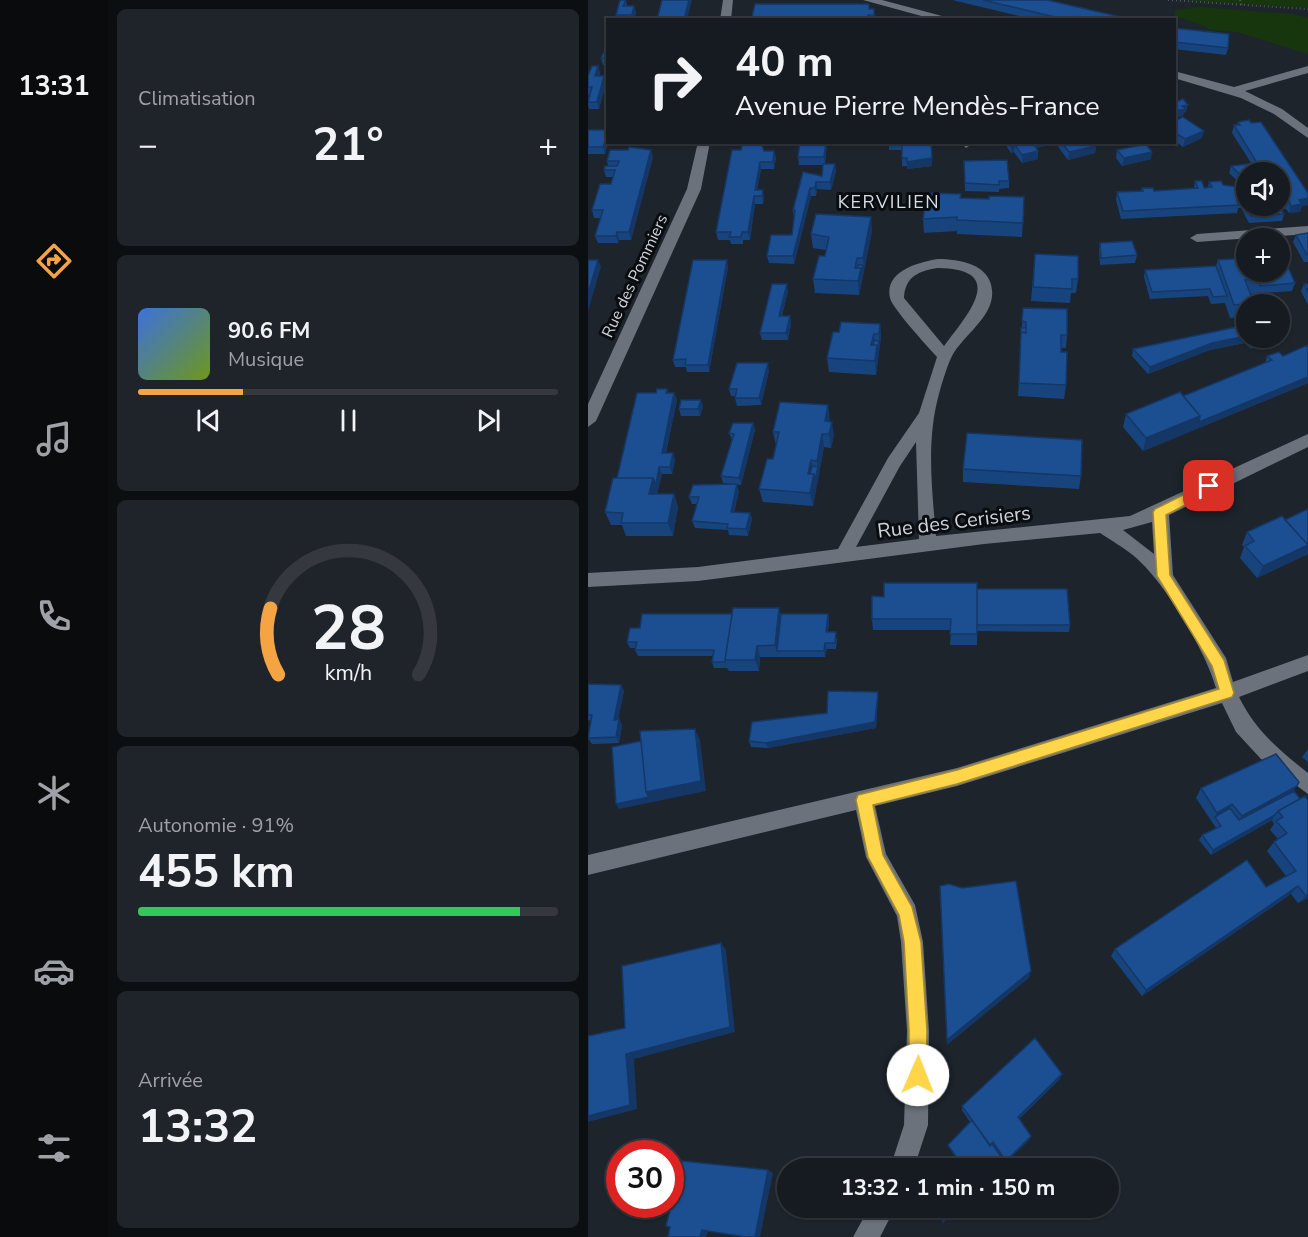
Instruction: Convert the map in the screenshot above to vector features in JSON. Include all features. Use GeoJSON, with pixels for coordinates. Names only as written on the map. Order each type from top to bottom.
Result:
{"type":"FeatureCollection","features":[{"type":"Feature","properties":{"kind":"street"},"geometry":{"type":"LineString","coordinates":[[725,18],[728,0]]}},
{"type":"Feature","properties":{"kind":"street"},"geometry":{"type":"LineString","coordinates":[[868,0],[944,18]]}},
{"type":"Feature","properties":{"kind":"street"},"geometry":{"type":"LineString","coordinates":[[1235,90],[1308,69]]}},
{"type":"Feature","properties":{"kind":"street"},"geometry":{"type":"LineString","coordinates":[[1176,75],[1235,90],[1280,111],[1308,134]]}},
{"type":"Feature","properties":{"kind":"street","name":"Rue des Pommiers"},"geometry":{"type":"LineString","coordinates":[[588,421],[694,189],[704,144]]}},
{"type":"Feature","properties":{"kind":"street"},"geometry":{"type":"LineString","coordinates":[[1197,238],[1308,230]]}},
{"type":"Feature","properties":{"kind":"street"},"geometry":{"type":"LineString","coordinates":[[928,545],[924,476],[926,415],[944,356],[975,318],[986,294],[985,283],[977,273],[960,265],[946,262],[915,267],[897,285],[896,292],[897,299],[944,356]]}},
{"type":"Feature","properties":{"kind":"street"},"geometry":{"type":"LineString","coordinates":[[842,556],[894,462],[926,415]]}},
{"type":"Feature","properties":{"kind":"street","name":"Rue des Cerisiers"},"geometry":{"type":"LineString","coordinates":[[588,580],[698,574],[984,537],[1131,523],[1160,512],[1308,440]]}},
{"type":"Feature","properties":{"kind":"street"},"geometry":{"type":"LineString","coordinates":[[1160,512],[1164,576]]}},
{"type":"Feature","properties":{"kind":"street"},"geometry":{"type":"LineString","coordinates":[[1105,527],[1141,552],[1164,576],[1219,664],[1236,716],[1251,736],[1308,785]]}},
{"type":"Feature","properties":{"kind":"street"},"geometry":{"type":"LineString","coordinates":[[588,865],[957,777],[1227,693],[1308,663]]}},
{"type":"Feature","properties":{"kind":"street"},"geometry":{"type":"LineString","coordinates":[[864,800],[876,857],[907,913],[912,942],[918,1031],[916,1125],[905,1158]]}},
{"type":"Feature","properties":{"kind":"street"},"geometry":{"type":"LineString","coordinates":[[866,1237],[877,1218]]}},
{"type":"Feature","properties":{"kind":"path"},"geometry":{"type":"LineString","coordinates":[[1168,0],[1308,9]]}},
{"type":"Feature","properties":{"kind":"path"},"geometry":{"type":"LineString","coordinates":[[1240,0],[1242,6]]}},
{"type":"Feature","properties":{"kind":"green space"},"geometry":{"type":"Polygon","coordinates":[[[1183,0],[1308,0],[1308,8],[1183,0]]]}},
{"type":"Feature","properties":{"kind":"green space"},"geometry":{"type":"Polygon","coordinates":[[[1201,7],[1293,14],[1308,18],[1308,54],[1237,32],[1209,30],[1205,26],[1175,16],[1175,10],[1201,7]]]}},
{"type":"Feature","properties":{"kind":"building"},"geometry":{"type":"Polygon","coordinates":[[[620,0],[626,0],[623,6],[634,6],[632,15],[616,15],[620,0]]]}},
{"type":"Feature","properties":{"kind":"building"},"geometry":{"type":"Polygon","coordinates":[[[662,0],[689,0],[684,18],[658,18],[662,0]]]}},
{"type":"Feature","properties":{"kind":"building"},"geometry":{"type":"Polygon","coordinates":[[[983,0],[1047,0],[1125,18],[1060,18],[983,0]]]}},
{"type":"Feature","properties":{"kind":"building"},"geometry":{"type":"Polygon","coordinates":[[[755,4],[869,4],[869,9],[874,9],[874,15],[868,15],[868,18],[752,17],[755,4]]]}},
{"type":"Feature","properties":{"kind":"building"},"geometry":{"type":"Polygon","coordinates":[[[1176,28],[1229,34],[1228,48],[1176,42],[1176,28]]]}},
{"type":"Feature","properties":{"kind":"building"},"geometry":{"type":"Polygon","coordinates":[[[606,48],[606,58],[601,58],[606,48]]]}},
{"type":"Feature","properties":{"kind":"building"},"geometry":{"type":"Polygon","coordinates":[[[592,66],[598,66],[595,76],[604,76],[597,102],[588,102],[592,87],[588,87],[588,76],[592,66]]]}},
{"type":"Feature","properties":{"kind":"building"},"geometry":{"type":"Polygon","coordinates":[[[1176,99],[1178,101],[1183,99],[1188,105],[1182,106],[1185,109],[1176,111],[1176,99]]]}},
{"type":"Feature","properties":{"kind":"building"},"geometry":{"type":"Polygon","coordinates":[[[1183,117],[1204,131],[1185,139],[1176,133],[1176,120],[1183,117]]]}},
{"type":"Feature","properties":{"kind":"building"},"geometry":{"type":"Polygon","coordinates":[[[1249,120],[1251,123],[1261,122],[1287,162],[1256,162],[1234,125],[1240,125],[1238,122],[1249,120]]]}},
{"type":"Feature","properties":{"kind":"building"},"geometry":{"type":"Polygon","coordinates":[[[588,130],[606,130],[603,147],[588,147],[588,130]]]}},
{"type":"Feature","properties":{"kind":"building"},"geometry":{"type":"Polygon","coordinates":[[[800,144],[826,144],[824,157],[798,157],[800,144]]]}},
{"type":"Feature","properties":{"kind":"building"},"geometry":{"type":"Polygon","coordinates":[[[902,144],[931,144],[932,158],[907,162],[907,158],[902,158],[902,144]]]}},
{"type":"Feature","properties":{"kind":"building"},"geometry":{"type":"Polygon","coordinates":[[[1010,144],[1034,144],[1038,151],[1022,155],[1015,145],[1010,144]]]}},
{"type":"Feature","properties":{"kind":"building"},"geometry":{"type":"Polygon","coordinates":[[[1063,144],[1094,144],[1096,146],[1069,152],[1063,144]]]}},
{"type":"Feature","properties":{"kind":"building"},"geometry":{"type":"Polygon","coordinates":[[[1146,144],[1152,152],[1124,158],[1117,150],[1146,144]]]}},
{"type":"Feature","properties":{"kind":"building"},"geometry":{"type":"Polygon","coordinates":[[[742,145],[762,145],[764,151],[774,151],[773,162],[760,162],[755,190],[763,190],[762,196],[754,196],[748,232],[742,232],[741,237],[729,237],[731,232],[716,232],[732,150],[741,150],[742,145]]]}},
{"type":"Feature","properties":{"kind":"building"},"geometry":{"type":"Polygon","coordinates":[[[629,147],[651,150],[629,232],[617,232],[616,236],[595,236],[603,210],[592,210],[600,184],[611,184],[615,170],[604,170],[605,166],[617,166],[619,161],[607,161],[610,150],[628,150],[629,147]]]}},
{"type":"Feature","properties":{"kind":"building"},"geometry":{"type":"Polygon","coordinates":[[[1007,160],[1009,181],[999,181],[999,185],[965,183],[964,161],[1007,160]]]}},
{"type":"Feature","properties":{"kind":"building"},"geometry":{"type":"Polygon","coordinates":[[[823,164],[835,164],[830,182],[816,182],[815,188],[810,188],[793,256],[767,256],[771,235],[792,235],[795,210],[793,210],[803,172],[822,176],[823,164]]]}},
{"type":"Feature","properties":{"kind":"building"},"geometry":{"type":"Polygon","coordinates":[[[1290,166],[1308,193],[1308,198],[1299,200],[1302,204],[1291,206],[1290,166]]]}},
{"type":"Feature","properties":{"kind":"building"},"geometry":{"type":"Polygon","coordinates":[[[1195,181],[1202,181],[1204,188],[1212,187],[1209,182],[1221,181],[1223,185],[1236,187],[1236,205],[1123,211],[1117,192],[1143,191],[1142,188],[1153,188],[1154,191],[1198,188],[1195,181]]]}},
{"type":"Feature","properties":{"kind":"building"},"geometry":{"type":"Polygon","coordinates":[[[927,193],[961,194],[960,198],[1024,197],[1023,223],[957,220],[957,217],[923,219],[927,193]]]}},
{"type":"Feature","properties":{"kind":"building"},"geometry":{"type":"Polygon","coordinates":[[[816,214],[871,217],[863,258],[857,258],[855,268],[861,268],[858,281],[813,279],[819,256],[825,256],[829,237],[811,234],[816,214]]]}},
{"type":"Feature","properties":{"kind":"building"},"geometry":{"type":"Polygon","coordinates":[[[1308,233],[1308,255],[1307,255],[1296,235],[1308,233]]]}},
{"type":"Feature","properties":{"kind":"building"},"geometry":{"type":"Polygon","coordinates":[[[1132,241],[1137,255],[1101,258],[1100,243],[1132,241]]]}},
{"type":"Feature","properties":{"kind":"building"},"geometry":{"type":"Polygon","coordinates":[[[1035,254],[1078,256],[1078,279],[1072,279],[1072,289],[1033,287],[1035,254]]]}},
{"type":"Feature","properties":{"kind":"building"},"geometry":{"type":"Polygon","coordinates":[[[1236,259],[1236,282],[1246,282],[1250,294],[1236,294],[1236,305],[1234,305],[1218,260],[1236,259]]]}},
{"type":"Feature","properties":{"kind":"building"},"geometry":{"type":"Polygon","coordinates":[[[588,260],[598,260],[588,294],[588,260]]]}},
{"type":"Feature","properties":{"kind":"building"},"geometry":{"type":"Polygon","coordinates":[[[693,260],[727,260],[708,365],[685,365],[686,359],[673,360],[693,260]]]}},
{"type":"Feature","properties":{"kind":"building"},"geometry":{"type":"Polygon","coordinates":[[[1216,266],[1227,296],[1213,297],[1210,289],[1152,292],[1145,270],[1216,266]]]}},
{"type":"Feature","properties":{"kind":"building"},"geometry":{"type":"Polygon","coordinates":[[[1290,271],[1295,283],[1260,286],[1261,282],[1290,282],[1290,271]]]}},
{"type":"Feature","properties":{"kind":"building"},"geometry":{"type":"Polygon","coordinates":[[[772,284],[787,284],[779,316],[790,316],[786,333],[760,333],[772,284]]]}},
{"type":"Feature","properties":{"kind":"building"},"geometry":{"type":"Polygon","coordinates":[[[1023,308],[1067,309],[1067,335],[1061,335],[1061,352],[1067,352],[1066,385],[1019,383],[1021,332],[1026,333],[1026,322],[1022,321],[1023,308]]]}},
{"type":"Feature","properties":{"kind":"building"},"geometry":{"type":"Polygon","coordinates":[[[841,322],[880,324],[879,334],[874,334],[871,345],[877,345],[875,361],[827,358],[833,332],[839,332],[841,322]]]}},
{"type":"Feature","properties":{"kind":"building"},"geometry":{"type":"Polygon","coordinates":[[[1236,327],[1236,338],[1212,343],[1150,367],[1133,349],[1236,327]]]}},
{"type":"Feature","properties":{"kind":"building"},"geometry":{"type":"Polygon","coordinates":[[[874,340],[879,341],[878,351],[877,345],[873,345],[874,340]]]}},
{"type":"Feature","properties":{"kind":"building"},"geometry":{"type":"Polygon","coordinates":[[[1308,345],[1308,377],[1199,422],[1200,416],[1183,396],[1272,360],[1267,356],[1279,352],[1283,356],[1308,345]]]}},
{"type":"Feature","properties":{"kind":"building"},"geometry":{"type":"Polygon","coordinates":[[[737,363],[768,363],[759,398],[735,398],[737,389],[729,389],[737,363]]]}},
{"type":"Feature","properties":{"kind":"building"},"geometry":{"type":"Polygon","coordinates":[[[657,389],[667,389],[666,393],[674,393],[662,453],[673,453],[670,467],[659,467],[656,484],[653,478],[617,478],[637,393],[656,393],[657,389]]]}},
{"type":"Feature","properties":{"kind":"building"},"geometry":{"type":"Polygon","coordinates":[[[1180,392],[1200,416],[1146,438],[1126,414],[1180,392]]]}},
{"type":"Feature","properties":{"kind":"building"},"geometry":{"type":"Polygon","coordinates":[[[681,400],[701,400],[698,409],[679,409],[681,400]]]}},
{"type":"Feature","properties":{"kind":"building"},"geometry":{"type":"Polygon","coordinates":[[[780,402],[828,405],[825,421],[832,422],[829,434],[822,434],[817,461],[811,460],[808,474],[814,474],[810,493],[759,489],[767,459],[773,459],[779,432],[773,432],[780,402]]]}},
{"type":"Feature","properties":{"kind":"building"},"geometry":{"type":"Polygon","coordinates":[[[733,423],[753,423],[739,478],[721,476],[734,434],[729,433],[733,423]]]}},
{"type":"Feature","properties":{"kind":"building"},"geometry":{"type":"Polygon","coordinates":[[[967,433],[1082,440],[1081,476],[963,469],[967,433]]]}},
{"type":"Feature","properties":{"kind":"building"},"geometry":{"type":"Polygon","coordinates":[[[812,466],[818,467],[815,480],[814,474],[810,474],[812,466]]]}},
{"type":"Feature","properties":{"kind":"building"},"geometry":{"type":"Polygon","coordinates":[[[613,478],[653,478],[649,494],[674,494],[668,523],[621,523],[623,513],[605,512],[613,478]]]}},
{"type":"Feature","properties":{"kind":"building"},"geometry":{"type":"Polygon","coordinates":[[[737,484],[731,512],[750,513],[746,529],[727,528],[728,524],[692,521],[699,497],[689,497],[693,485],[737,484]]]}},
{"type":"Feature","properties":{"kind":"building"},"geometry":{"type":"Polygon","coordinates":[[[1308,509],[1308,545],[1285,520],[1308,509]]]}},
{"type":"Feature","properties":{"kind":"building"},"geometry":{"type":"Polygon","coordinates":[[[1282,516],[1308,545],[1263,566],[1245,546],[1254,541],[1247,532],[1282,516]]]}},
{"type":"Feature","properties":{"kind":"building"},"geometry":{"type":"Polygon","coordinates":[[[884,583],[977,583],[977,634],[950,634],[951,619],[872,619],[872,596],[884,597],[884,583]]]}},
{"type":"Feature","properties":{"kind":"building"},"geometry":{"type":"Polygon","coordinates":[[[977,589],[1067,589],[1070,625],[977,625],[977,589]]]}},
{"type":"Feature","properties":{"kind":"building"},"geometry":{"type":"Polygon","coordinates":[[[733,608],[779,608],[775,645],[757,646],[755,660],[725,660],[733,608]]]}},
{"type":"Feature","properties":{"kind":"building"},"geometry":{"type":"Polygon","coordinates":[[[642,614],[732,614],[725,662],[712,662],[714,650],[635,650],[637,642],[627,642],[630,628],[640,628],[642,614]]]}},
{"type":"Feature","properties":{"kind":"building"},"geometry":{"type":"Polygon","coordinates":[[[781,614],[828,614],[826,632],[836,632],[835,643],[825,643],[824,651],[777,651],[781,614]]]}},
{"type":"Feature","properties":{"kind":"building"},"geometry":{"type":"Polygon","coordinates":[[[588,684],[621,685],[614,720],[619,719],[616,737],[588,738],[592,715],[588,715],[588,684]]]}},
{"type":"Feature","properties":{"kind":"building"},"geometry":{"type":"Polygon","coordinates":[[[828,691],[878,692],[875,722],[766,743],[749,741],[752,722],[827,713],[828,691]]]}},
{"type":"Feature","properties":{"kind":"building"},"geometry":{"type":"Polygon","coordinates":[[[695,729],[701,781],[646,792],[640,731],[695,729]]]}},
{"type":"Feature","properties":{"kind":"building"},"geometry":{"type":"Polygon","coordinates":[[[641,741],[646,792],[649,797],[616,804],[612,747],[641,741]]]}},
{"type":"Feature","properties":{"kind":"building"},"geometry":{"type":"Polygon","coordinates":[[[1276,754],[1299,782],[1297,786],[1242,816],[1232,804],[1217,813],[1201,788],[1276,754]]]}},
{"type":"Feature","properties":{"kind":"building"},"geometry":{"type":"Polygon","coordinates":[[[1294,791],[1300,799],[1213,850],[1202,835],[1221,826],[1215,817],[1230,808],[1239,820],[1294,791]]]}},
{"type":"Feature","properties":{"kind":"building"},"geometry":{"type":"Polygon","coordinates":[[[1305,796],[1308,800],[1308,894],[1306,896],[1298,886],[1146,990],[1115,949],[1247,860],[1266,887],[1296,871],[1274,842],[1287,833],[1276,821],[1283,817],[1278,811],[1305,796]]]}},
{"type":"Feature","properties":{"kind":"building"},"geometry":{"type":"Polygon","coordinates":[[[1016,881],[1031,971],[947,1040],[940,886],[949,884],[962,888],[1016,881]]]}},
{"type":"Feature","properties":{"kind":"building"},"geometry":{"type":"Polygon","coordinates":[[[721,943],[730,1027],[626,1054],[630,1105],[588,1116],[588,1036],[625,1028],[622,966],[721,943]]]}},
{"type":"Feature","properties":{"kind":"building"},"geometry":{"type":"Polygon","coordinates":[[[1035,1038],[1062,1074],[1018,1117],[1031,1136],[1009,1158],[1004,1158],[993,1142],[990,1145],[962,1106],[1035,1038]]]}},
{"type":"Feature","properties":{"kind":"building"},"geometry":{"type":"Polygon","coordinates":[[[972,1120],[990,1146],[992,1144],[1002,1158],[957,1158],[948,1145],[972,1120]]]}},
{"type":"Feature","properties":{"kind":"building"},"geometry":{"type":"Polygon","coordinates":[[[684,1161],[768,1170],[755,1237],[702,1230],[700,1237],[668,1237],[670,1227],[666,1226],[668,1218],[684,1218],[684,1161]]]}},
{"type":"Feature","properties":{"kind":"district","name":"KERVILIEN"},"geometry":{"type":"Point","coordinates":[889,202]}},
{"type":"Feature","properties":{"kind":"route"},"geometry":{"type":"LineString","coordinates":[[918,1075],[918,1031],[912,942],[907,913],[876,857],[864,800],[957,777],[1227,693],[1219,664],[1164,576],[1160,535],[1160,512],[1209,486]]}}]}
